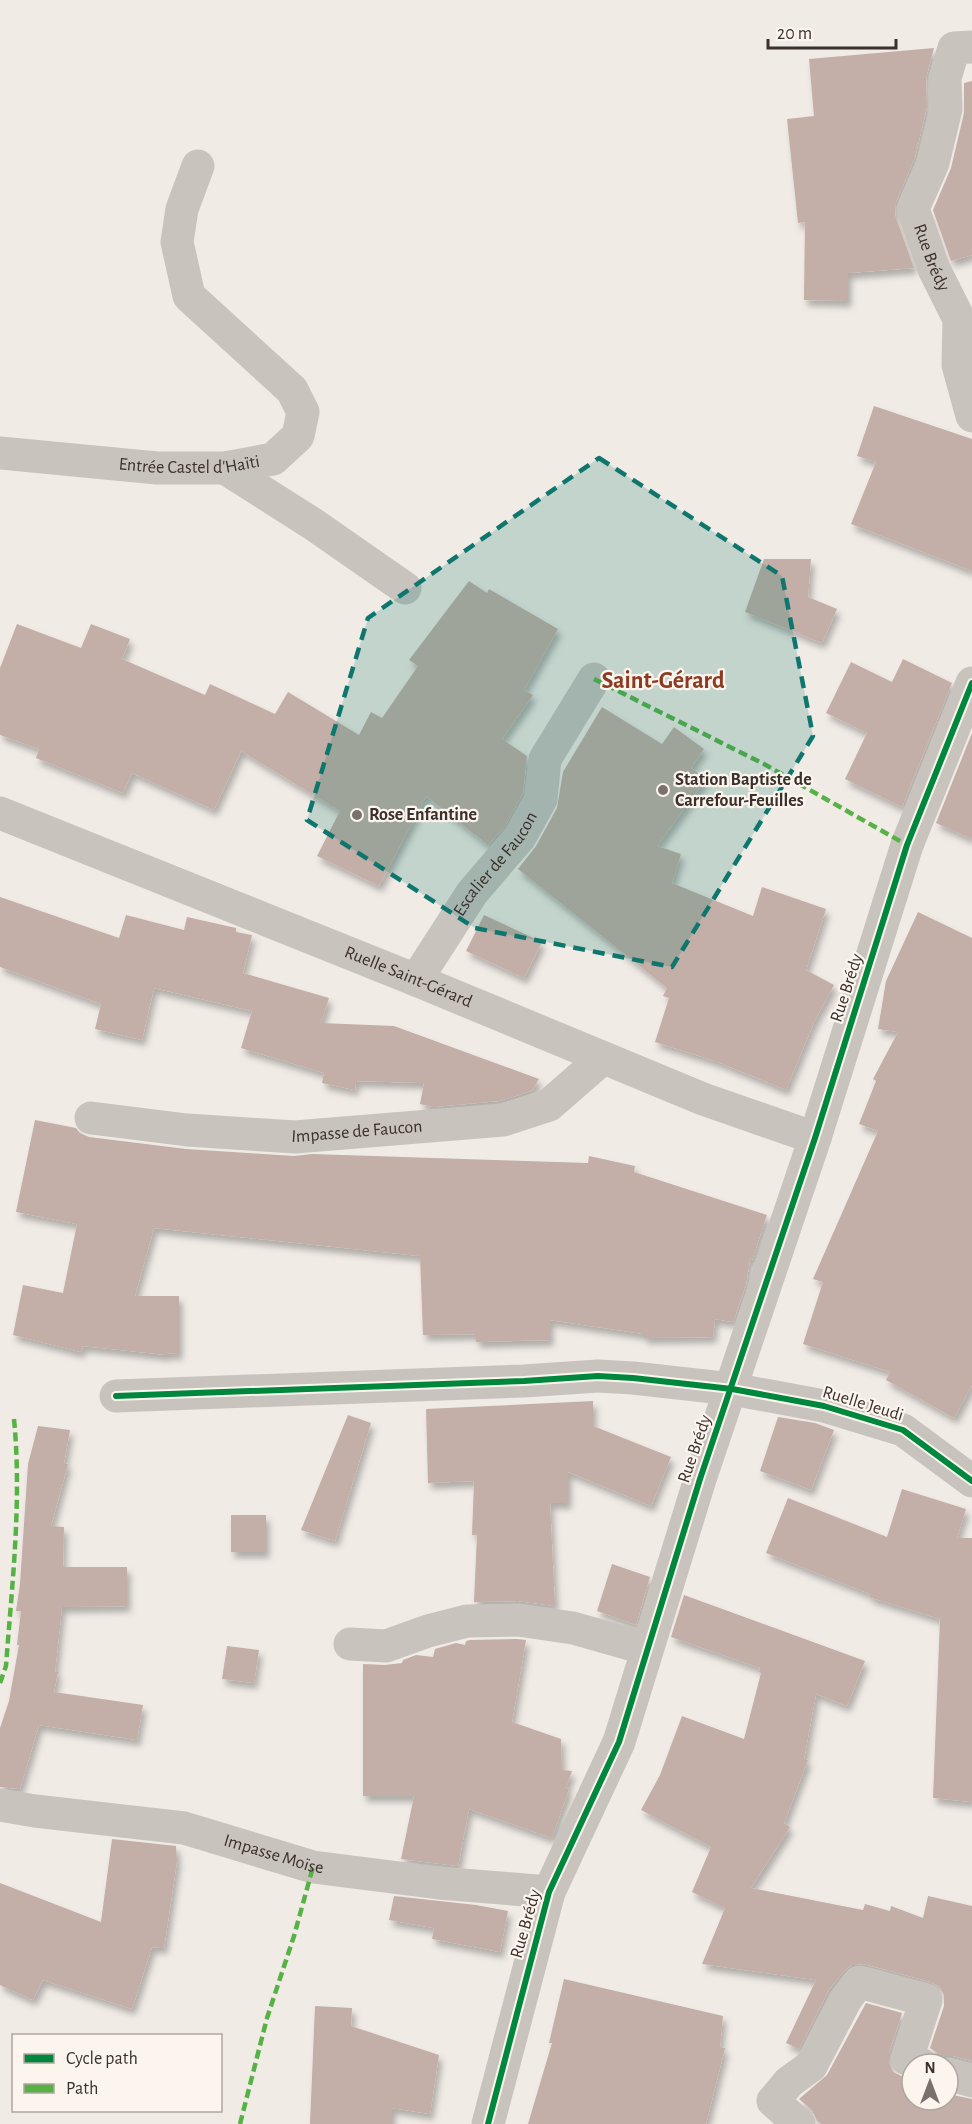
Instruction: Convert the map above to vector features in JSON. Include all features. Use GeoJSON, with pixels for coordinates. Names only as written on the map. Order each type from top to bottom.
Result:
{"type":"FeatureCollection","features":[{"type":"Feature","properties":{"kind":"street","name":"Rue Brédy"},"geometry":{"type":"LineString","coordinates":[[972,47],[954,48],[945,78],[946,110],[933,163],[913,210],[934,269],[959,319],[958,365],[972,416]]}},
{"type":"Feature","properties":{"kind":"street","name":"Entrée Castel d'Haïti"},"geometry":{"type":"LineString","coordinates":[[0,453],[157,468],[225,468],[273,459],[298,436],[303,412],[292,390],[189,296],[177,242],[182,209],[198,166]]}},
{"type":"Feature","properties":{"kind":"street"},"geometry":{"type":"LineString","coordinates":[[225,468],[313,524],[405,588]]}},
{"type":"Feature","properties":{"kind":"street","name":"Escalier de Faucon"},"geometry":{"type":"LineString","coordinates":[[416,980],[472,893],[520,837],[541,799],[545,759],[594,679]]}},
{"type":"Feature","properties":{"kind":"street","name":"Rue Brédy"},"geometry":{"type":"LineString","coordinates":[[488,2124],[549,1892],[618,1743],[700,1479],[815,1138],[908,845],[972,683]]}},
{"type":"Feature","properties":{"kind":"street","name":"Ruelle Saint-Gérard"},"geometry":{"type":"LineString","coordinates":[[0,813],[416,980],[703,1099],[815,1138]]}},
{"type":"Feature","properties":{"kind":"street","name":"Impasse de Faucon"},"geometry":{"type":"LineString","coordinates":[[91,1118],[188,1130],[295,1137],[503,1120],[549,1105],[603,1058]]}},
{"type":"Feature","properties":{"kind":"street","name":"Ruelle Jeudi"},"geometry":{"type":"LineString","coordinates":[[116,1396],[524,1381],[598,1376],[633,1378],[732,1389],[824,1406],[903,1430],[972,1481]]}},
{"type":"Feature","properties":{"kind":"street"},"geometry":{"type":"LineString","coordinates":[[350,1644],[386,1646],[428,1631],[467,1621],[518,1620],[573,1628],[647,1649]]}},
{"type":"Feature","properties":{"kind":"street","name":"Impasse Moïse"},"geometry":{"type":"LineString","coordinates":[[0,1804],[34,1811],[184,1828],[313,1867],[439,1883],[549,1892]]}},
{"type":"Feature","properties":{"kind":"street"},"geometry":{"type":"LineString","coordinates":[[799,2124],[774,2102],[789,2082],[811,2066],[846,1999],[860,1982],[926,2000],[909,2052]]}},
{"type":"Feature","properties":{"kind":"highlighted area"},"geometry":{"type":"Polygon","coordinates":[[[599,458],[782,576],[813,736],[672,967],[475,928],[307,820],[368,618],[599,458]]]}},
{"type":"Feature","properties":{"kind":"building"},"geometry":{"type":"Polygon","coordinates":[[[934,48],[926,78],[927,107],[915,157],[896,202],[895,215],[914,268],[848,273],[848,301],[804,300],[805,222],[798,223],[787,119],[814,116],[809,59],[934,48]]]}},
{"type":"Feature","properties":{"kind":"building"},"geometry":{"type":"Polygon","coordinates":[[[972,81],[972,255],[951,261],[933,210],[951,168],[964,113],[964,83],[972,81]]]}},
{"type":"Feature","properties":{"kind":"building"},"geometry":{"type":"Polygon","coordinates":[[[874,406],[972,439],[972,571],[851,524],[876,462],[857,456],[874,406]]]}},
{"type":"Feature","properties":{"kind":"building"},"geometry":{"type":"Polygon","coordinates":[[[764,559],[811,559],[808,597],[837,609],[822,643],[745,612],[764,559]]]}},
{"type":"Feature","properties":{"kind":"building"},"geometry":{"type":"Polygon","coordinates":[[[469,581],[487,593],[489,589],[558,629],[524,690],[533,695],[502,739],[527,756],[523,793],[505,826],[488,845],[426,796],[379,886],[317,856],[340,811],[241,751],[214,810],[132,773],[123,793],[36,758],[39,749],[0,735],[0,668],[17,624],[81,648],[91,624],[130,639],[122,659],[205,695],[210,684],[275,714],[288,692],[359,735],[371,712],[382,718],[418,666],[409,660],[469,581]]]}},
{"type":"Feature","properties":{"kind":"building"},"geometry":{"type":"Polygon","coordinates":[[[903,659],[952,683],[902,807],[845,779],[867,733],[826,713],[851,662],[892,682],[903,659]]]}},
{"type":"Feature","properties":{"kind":"building"},"geometry":{"type":"Polygon","coordinates":[[[602,707],[662,744],[674,727],[704,749],[691,768],[706,779],[657,846],[681,854],[672,883],[753,916],[762,887],[826,909],[806,970],[834,985],[814,1022],[786,1090],[718,1062],[655,1042],[669,998],[663,996],[667,988],[518,869],[536,846],[557,808],[563,772],[602,707]]]}},
{"type":"Feature","properties":{"kind":"building"},"geometry":{"type":"Polygon","coordinates":[[[972,733],[972,839],[936,823],[972,733]]]}},
{"type":"Feature","properties":{"kind":"building"},"geometry":{"type":"Polygon","coordinates":[[[0,897],[119,938],[126,915],[184,930],[187,917],[236,928],[236,932],[252,935],[243,973],[329,998],[321,1023],[394,1026],[539,1079],[532,1091],[499,1101],[433,1107],[420,1104],[424,1083],[356,1081],[355,1090],[322,1083],[324,1073],[241,1048],[252,1011],[154,988],[142,1040],[95,1029],[101,1004],[0,967],[0,897]]]}},
{"type":"Feature","properties":{"kind":"building"},"geometry":{"type":"Polygon","coordinates":[[[918,912],[972,938],[972,1385],[954,1418],[886,1380],[890,1372],[803,1344],[823,1282],[813,1279],[878,1131],[859,1124],[876,1081],[873,1079],[898,1032],[878,1029],[886,981],[918,912]]]}},
{"type":"Feature","properties":{"kind":"building"},"geometry":{"type":"Polygon","coordinates":[[[484,915],[542,942],[524,978],[466,951],[484,915]]]}},
{"type":"Feature","properties":{"kind":"building"},"geometry":{"type":"Polygon","coordinates":[[[35,1120],[76,1128],[80,1133],[89,1137],[186,1149],[294,1156],[312,1154],[588,1163],[589,1156],[635,1166],[634,1172],[767,1215],[752,1260],[750,1259],[746,1285],[733,1322],[715,1319],[713,1337],[644,1338],[644,1334],[550,1320],[550,1340],[476,1342],[476,1334],[423,1335],[420,1256],[154,1228],[135,1296],[179,1296],[179,1354],[167,1353],[167,1355],[83,1346],[81,1352],[13,1335],[23,1285],[63,1293],[77,1224],[16,1212],[35,1120]]]}},
{"type":"Feature","properties":{"kind":"building"},"geometry":{"type":"Polygon","coordinates":[[[593,1401],[593,1426],[671,1457],[651,1506],[568,1472],[568,1503],[550,1503],[555,1606],[518,1601],[474,1602],[477,1535],[472,1535],[474,1481],[428,1483],[426,1409],[593,1401]]]}},
{"type":"Feature","properties":{"kind":"building"},"geometry":{"type":"Polygon","coordinates":[[[348,1415],[371,1423],[335,1541],[301,1530],[348,1415]]]}},
{"type":"Feature","properties":{"kind":"building"},"geometry":{"type":"Polygon","coordinates":[[[778,1417],[815,1423],[834,1430],[811,1490],[760,1471],[778,1417]]]}},
{"type":"Feature","properties":{"kind":"building"},"geometry":{"type":"Polygon","coordinates":[[[38,1426],[70,1430],[64,1463],[68,1464],[51,1526],[64,1527],[63,1567],[127,1567],[127,1606],[62,1607],[55,1672],[58,1672],[54,1692],[143,1705],[137,1740],[39,1725],[20,1789],[0,1787],[0,1728],[9,1701],[19,1645],[17,1645],[21,1611],[16,1611],[28,1464],[38,1426]]]}},
{"type":"Feature","properties":{"kind":"building"},"geometry":{"type":"Polygon","coordinates":[[[902,1489],[966,1509],[957,1538],[972,1538],[972,1802],[933,1798],[940,1619],[869,1597],[870,1594],[766,1553],[788,1498],[887,1537],[902,1489]]]}},
{"type":"Feature","properties":{"kind":"building"},"geometry":{"type":"Polygon","coordinates":[[[231,1515],[266,1515],[266,1552],[231,1552],[231,1515]]]}},
{"type":"Feature","properties":{"kind":"building"},"geometry":{"type":"Polygon","coordinates":[[[612,1564],[650,1577],[636,1625],[597,1611],[612,1564]]]}},
{"type":"Feature","properties":{"kind":"building"},"geometry":{"type":"Polygon","coordinates":[[[684,1595],[865,1661],[847,1706],[816,1694],[804,1759],[808,1760],[784,1823],[790,1827],[751,1888],[863,1910],[865,1904],[890,1911],[891,1906],[923,1918],[928,1896],[972,1906],[972,2061],[960,2058],[960,2052],[936,2052],[930,2048],[944,2006],[944,1996],[940,1987],[931,1982],[864,1964],[852,1965],[844,1971],[829,1990],[799,2049],[786,2043],[816,1980],[702,1964],[725,1908],[692,1892],[711,1847],[641,1810],[660,1775],[682,1716],[744,1739],[761,1673],[760,1668],[671,1637],[684,1595]]]}},
{"type":"Feature","properties":{"kind":"building"},"geometry":{"type":"Polygon","coordinates":[[[470,1640],[526,1640],[512,1722],[561,1739],[562,1770],[572,1771],[566,1788],[569,1789],[552,1838],[469,1809],[458,1866],[401,1859],[414,1796],[363,1796],[363,1664],[402,1663],[403,1660],[416,1655],[433,1657],[435,1649],[456,1643],[465,1645],[466,1641],[470,1640]]]}},
{"type":"Feature","properties":{"kind":"building"},"geometry":{"type":"Polygon","coordinates":[[[227,1646],[259,1650],[254,1683],[222,1679],[227,1646]]]}},
{"type":"Feature","properties":{"kind":"building"},"geometry":{"type":"Polygon","coordinates":[[[112,1839],[176,1846],[177,1861],[164,1948],[152,1947],[132,2009],[43,1980],[33,2000],[0,1985],[0,1883],[101,1922],[112,1839]]]}},
{"type":"Feature","properties":{"kind":"building"},"geometry":{"type":"Polygon","coordinates":[[[394,1896],[508,1911],[500,1952],[432,1939],[434,1928],[389,1920],[394,1896]]]}},
{"type":"Feature","properties":{"kind":"building"},"geometry":{"type":"Polygon","coordinates":[[[564,1979],[723,2016],[720,2047],[725,2048],[706,2124],[528,2124],[552,2043],[549,2043],[564,1979]]]}},
{"type":"Feature","properties":{"kind":"building"},"geometry":{"type":"Polygon","coordinates":[[[866,2003],[902,2013],[889,2053],[889,2062],[893,2072],[900,2075],[900,2112],[960,2112],[960,2096],[972,2099],[972,2124],[822,2124],[817,2121],[812,2110],[799,2099],[827,2075],[866,2003]]]}},
{"type":"Feature","properties":{"kind":"building"},"geometry":{"type":"Polygon","coordinates":[[[315,2006],[352,2008],[351,2026],[439,2055],[430,2114],[392,2108],[392,2124],[310,2124],[315,2006]]]}},
{"type":"Feature","properties":{"kind":"marked path"},"geometry":{"type":"LineString","coordinates":[[594,679],[764,764],[907,845]]}},
{"type":"Feature","properties":{"kind":"marked path"},"geometry":{"type":"LineString","coordinates":[[0,1683],[6,1666],[17,1512],[14,1419]]}},
{"type":"Feature","properties":{"kind":"marked path"},"geometry":{"type":"LineString","coordinates":[[240,2124],[267,2018],[294,1936],[313,1867]]}},
{"type":"Feature","properties":{"kind":"cycle path"},"geometry":{"type":"LineString","coordinates":[[488,2124],[549,1892],[619,1742],[700,1479],[815,1138],[907,845],[972,683]]}},
{"type":"Feature","properties":{"kind":"cycle path"},"geometry":{"type":"LineString","coordinates":[[116,1396],[524,1381],[598,1376],[633,1378],[732,1389],[824,1406],[903,1430],[972,1481]]}},
{"type":"Feature","properties":{"kind":"place","name":"Station Baptiste de Carrefour-Feuilles"},"geometry":{"type":"Point","coordinates":[663,790]}},
{"type":"Feature","properties":{"kind":"place","name":"Rose Enfantine"},"geometry":{"type":"Point","coordinates":[357,815]}},
{"type":"Feature","properties":{"kind":"district","name":"Saint-Gérard"},"geometry":{"type":"Point","coordinates":[663,681]}}]}
